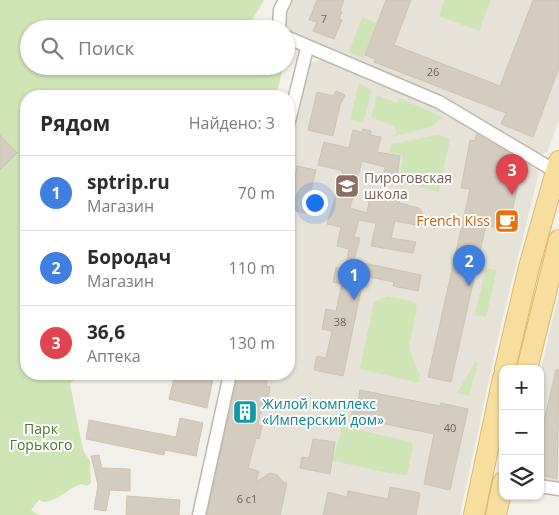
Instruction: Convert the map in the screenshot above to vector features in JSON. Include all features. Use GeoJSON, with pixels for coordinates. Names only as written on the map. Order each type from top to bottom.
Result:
{"type":"FeatureCollection","features":[{"type":"Feature","properties":{"kind":"main road"},"geometry":{"type":"LineString","coordinates":[[506,365],[557,166]]}},
{"type":"Feature","properties":{"kind":"main road"},"geometry":{"type":"LineString","coordinates":[[528,365],[559,240]]}},
{"type":"Feature","properties":{"kind":"main road"},"geometry":{"type":"LineString","coordinates":[[474,515],[499,397]]}},
{"type":"Feature","properties":{"kind":"main road"},"geometry":{"type":"LineString","coordinates":[[496,515],[499,500]]}},
{"type":"Feature","properties":{"kind":"street"},"geometry":{"type":"LineString","coordinates":[[279,20],[280,10],[285,0]]}},
{"type":"Feature","properties":{"kind":"street"},"geometry":{"type":"LineString","coordinates":[[295,42],[439,102],[557,166]]}},
{"type":"Feature","properties":{"kind":"street"},"geometry":{"type":"LineString","coordinates":[[295,97],[307,48]]}},
{"type":"Feature","properties":{"kind":"street"},"geometry":{"type":"LineString","coordinates":[[199,515],[229,380]]}},
{"type":"Feature","properties":{"kind":"street"},"geometry":{"type":"LineString","coordinates":[[544,487],[559,489]]}},
{"type":"Feature","properties":{"kind":"shaded area"},"geometry":{"type":"Polygon","coordinates":[[[291,0],[559,0],[559,120],[547,152],[539,155],[295,35],[295,20],[284,20],[284,13],[291,0]]]}},
{"type":"Feature","properties":{"kind":"shaded area"},"geometry":{"type":"Polygon","coordinates":[[[322,59],[445,112],[531,165],[539,173],[499,333],[460,515],[203,515],[233,380],[295,380],[295,121],[310,63],[322,59]]]}},
{"type":"Feature","properties":{"kind":"shaded area"},"geometry":{"type":"Polygon","coordinates":[[[559,292],[559,485],[544,482],[544,365],[542,365],[559,292]]]}},
{"type":"Feature","properties":{"kind":"green space","name":"Парк Горького"},"geometry":{"type":"Polygon","coordinates":[[[0,0],[264,0],[252,20],[20,20],[20,75],[281,75],[278,90],[20,90],[20,380],[74,380],[70,384],[83,450],[90,461],[91,483],[87,486],[82,484],[72,488],[49,501],[43,502],[39,500],[31,510],[39,515],[0,515],[0,0]]]}},
{"type":"Feature","properties":{"kind":"green space"},"geometry":{"type":"Polygon","coordinates":[[[444,0],[491,0],[479,31],[439,16],[444,0]]]}},
{"type":"Feature","properties":{"kind":"green space"},"geometry":{"type":"Polygon","coordinates":[[[362,17],[377,23],[363,58],[349,52],[362,17]]]}},
{"type":"Feature","properties":{"kind":"green space"},"geometry":{"type":"Polygon","coordinates":[[[359,83],[372,90],[363,123],[350,119],[359,83]]]}},
{"type":"Feature","properties":{"kind":"green space"},"geometry":{"type":"Polygon","coordinates":[[[377,95],[397,103],[399,98],[443,117],[431,127],[391,137],[396,133],[395,127],[371,117],[377,95]]]}},
{"type":"Feature","properties":{"kind":"green space"},"geometry":{"type":"Polygon","coordinates":[[[438,135],[450,139],[439,192],[399,181],[403,155],[389,153],[391,144],[438,135]]]}},
{"type":"Feature","properties":{"kind":"green space"},"geometry":{"type":"Polygon","coordinates":[[[486,268],[497,270],[486,317],[475,315],[486,268]]]}},
{"type":"Feature","properties":{"kind":"green space"},"geometry":{"type":"Polygon","coordinates":[[[387,296],[415,302],[417,306],[409,348],[420,376],[419,383],[360,369],[374,302],[387,296]]]}},
{"type":"Feature","properties":{"kind":"green space"},"geometry":{"type":"Polygon","coordinates":[[[475,362],[478,362],[469,396],[457,393],[475,362]]]}},
{"type":"Feature","properties":{"kind":"green space"},"geometry":{"type":"Polygon","coordinates":[[[342,426],[411,442],[413,447],[407,475],[393,474],[324,459],[325,452],[335,453],[342,426]]]}},
{"type":"Feature","properties":{"kind":"building"},"geometry":{"type":"Polygon","coordinates":[[[317,0],[344,0],[339,19],[342,20],[334,39],[313,31],[317,22],[309,20],[317,0]]]}},
{"type":"Feature","properties":{"kind":"building"},"geometry":{"type":"Polygon","coordinates":[[[386,0],[411,0],[394,45],[500,86],[533,0],[559,0],[559,68],[533,137],[501,124],[506,113],[374,62],[375,59],[365,55],[386,0]]]}},
{"type":"Feature","properties":{"kind":"building"},"geometry":{"type":"Polygon","coordinates":[[[336,91],[345,95],[340,105],[333,136],[308,130],[317,92],[333,96],[336,91]]]}},
{"type":"Feature","properties":{"kind":"building"},"geometry":{"type":"Polygon","coordinates":[[[363,129],[371,131],[370,135],[381,137],[377,152],[400,156],[397,178],[383,176],[385,167],[362,161],[350,208],[367,213],[371,190],[400,197],[399,203],[419,208],[423,214],[421,221],[416,225],[395,221],[391,238],[416,242],[413,253],[371,246],[376,223],[359,220],[354,237],[360,238],[354,261],[421,275],[418,291],[393,286],[394,282],[364,276],[343,376],[314,370],[317,356],[326,358],[332,331],[322,329],[326,309],[336,311],[342,284],[333,282],[336,267],[345,269],[349,249],[337,246],[341,227],[327,224],[343,171],[318,165],[324,142],[349,148],[353,130],[362,132],[363,129]]]}},
{"type":"Feature","properties":{"kind":"building"},"geometry":{"type":"Polygon","coordinates":[[[476,134],[523,161],[508,230],[486,225],[451,382],[428,377],[470,189],[461,188],[470,140],[475,141],[476,134]]]}},
{"type":"Feature","properties":{"kind":"building"},"geometry":{"type":"Polygon","coordinates":[[[0,135],[17,153],[0,170],[0,135]]]}},
{"type":"Feature","properties":{"kind":"building"},"geometry":{"type":"Polygon","coordinates":[[[297,166],[316,170],[305,213],[295,210],[295,177],[297,166]]]}},
{"type":"Feature","properties":{"kind":"building"},"geometry":{"type":"Polygon","coordinates":[[[556,370],[559,370],[557,479],[544,476],[544,421],[556,370]]]}},
{"type":"Feature","properties":{"kind":"building"},"geometry":{"type":"Polygon","coordinates":[[[174,380],[213,380],[207,408],[169,399],[174,380]]]}},
{"type":"Feature","properties":{"kind":"building"},"geometry":{"type":"Polygon","coordinates":[[[237,380],[268,380],[266,386],[270,387],[268,399],[264,398],[258,425],[262,426],[259,439],[256,438],[248,468],[259,471],[256,482],[270,473],[277,475],[283,482],[287,483],[280,515],[207,515],[237,380]]]}},
{"type":"Feature","properties":{"kind":"building"},"geometry":{"type":"Polygon","coordinates":[[[360,390],[440,406],[441,403],[468,409],[450,490],[424,484],[434,434],[351,417],[354,400],[358,401],[360,390]]]}},
{"type":"Feature","properties":{"kind":"building"},"geometry":{"type":"Polygon","coordinates":[[[180,418],[203,423],[196,456],[165,450],[164,455],[86,439],[89,420],[176,437],[180,418]]]}},
{"type":"Feature","properties":{"kind":"building"},"geometry":{"type":"Polygon","coordinates":[[[313,439],[335,442],[330,474],[300,468],[302,457],[309,458],[313,439]]]}},
{"type":"Feature","properties":{"kind":"building"},"geometry":{"type":"Polygon","coordinates":[[[99,455],[102,468],[130,469],[130,491],[110,490],[106,511],[94,509],[98,485],[91,456],[99,455]]]}},
{"type":"Feature","properties":{"kind":"building"},"geometry":{"type":"Polygon","coordinates":[[[390,487],[420,493],[416,515],[323,515],[328,492],[347,497],[348,491],[388,499],[390,487]]]}},
{"type":"Feature","properties":{"kind":"building"},"geometry":{"type":"Polygon","coordinates":[[[127,496],[180,500],[179,515],[126,515],[127,496]]]}},
{"type":"Feature","properties":{"kind":"place","name":"Пироговская школа"},"geometry":{"type":"Point","coordinates":[347,186]}},
{"type":"Feature","properties":{"kind":"place","name":"36,6"},"geometry":{"type":"Point","coordinates":[512,195]}},
{"type":"Feature","properties":{"kind":"place","name":"French Kiss"},"geometry":{"type":"Point","coordinates":[507,221]}},
{"type":"Feature","properties":{"kind":"place","name":"Бородач"},"geometry":{"type":"Point","coordinates":[469,286]}},
{"type":"Feature","properties":{"kind":"place","name":"sptrip.ru"},"geometry":{"type":"Point","coordinates":[354,300]}},
{"type":"Feature","properties":{"kind":"place","name":"Жилой комплекс «Имперский дом»"},"geometry":{"type":"Point","coordinates":[245,412]}}]}
